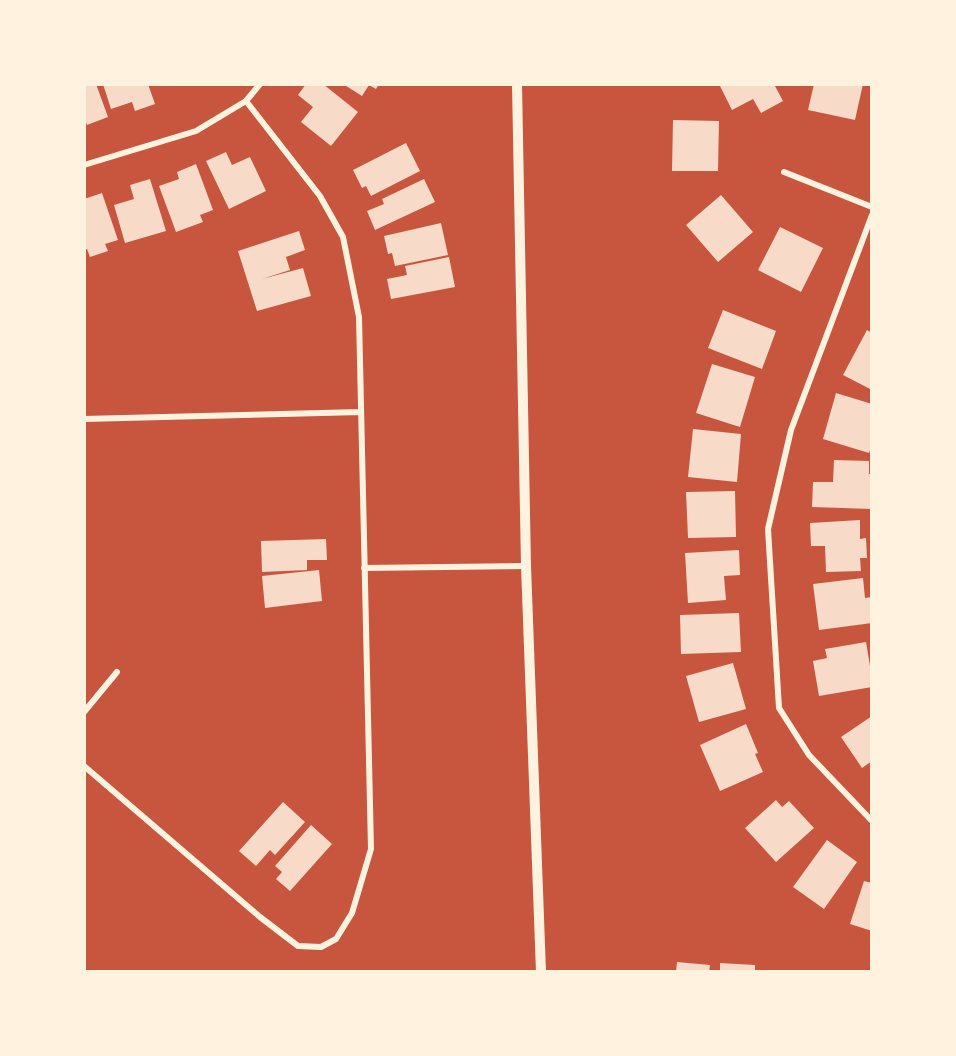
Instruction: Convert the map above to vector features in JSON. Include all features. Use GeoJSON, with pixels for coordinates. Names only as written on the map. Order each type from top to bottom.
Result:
{"type":"FeatureCollection","features":[{"type":"Feature","properties":{"kind":"street"},"geometry":{"type":"LineString","coordinates":[[84,165],[196,131],[246,101],[260,84]]}},
{"type":"Feature","properties":{"kind":"street"},"geometry":{"type":"LineString","coordinates":[[517,84],[526,566],[541,972]]}},
{"type":"Feature","properties":{"kind":"street"},"geometry":{"type":"LineString","coordinates":[[84,766],[260,917],[298,946],[321,947],[336,939],[352,914],[371,849],[358,317],[343,237],[320,196],[246,101]]}},
{"type":"Feature","properties":{"kind":"street"},"geometry":{"type":"LineString","coordinates":[[784,172],[872,207]]}},
{"type":"Feature","properties":{"kind":"street"},"geometry":{"type":"LineString","coordinates":[[872,215],[791,430],[768,529],[779,708],[809,755],[872,821]]}},
{"type":"Feature","properties":{"kind":"street"},"geometry":{"type":"LineString","coordinates":[[84,420],[361,412]]}},
{"type":"Feature","properties":{"kind":"street"},"geometry":{"type":"LineString","coordinates":[[364,568],[526,566]]}},
{"type":"Feature","properties":{"kind":"street"},"geometry":{"type":"LineString","coordinates":[[84,712],[117,672]]}},
{"type":"Feature","properties":{"kind":"building"},"geometry":{"type":"Polygon","coordinates":[[[84,84],[96,84],[108,117],[87,125],[84,117],[84,84]]]}},
{"type":"Feature","properties":{"kind":"building"},"geometry":{"type":"Polygon","coordinates":[[[103,84],[148,84],[155,104],[135,111],[132,102],[111,109],[103,84]]]}},
{"type":"Feature","properties":{"kind":"building"},"geometry":{"type":"Polygon","coordinates":[[[306,84],[323,84],[358,112],[331,146],[301,122],[313,107],[298,95],[306,84]]]}},
{"type":"Feature","properties":{"kind":"building"},"geometry":{"type":"Polygon","coordinates":[[[343,84],[379,84],[376,89],[369,85],[362,96],[343,84]]]}},
{"type":"Feature","properties":{"kind":"building"},"geometry":{"type":"Polygon","coordinates":[[[719,84],[774,84],[783,101],[761,113],[753,99],[732,110],[719,84]]]}},
{"type":"Feature","properties":{"kind":"building"},"geometry":{"type":"Polygon","coordinates":[[[814,84],[863,84],[855,120],[808,110],[814,84]]]}},
{"type":"Feature","properties":{"kind":"building"},"geometry":{"type":"Polygon","coordinates":[[[673,120],[719,121],[718,171],[672,171],[673,120]]]}},
{"type":"Feature","properties":{"kind":"building"},"geometry":{"type":"Polygon","coordinates":[[[406,143],[420,171],[371,196],[366,186],[362,188],[353,170],[406,143]]]}},
{"type":"Feature","properties":{"kind":"building"},"geometry":{"type":"Polygon","coordinates":[[[226,152],[232,165],[250,157],[266,191],[229,209],[206,161],[226,152]]]}},
{"type":"Feature","properties":{"kind":"building"},"geometry":{"type":"Polygon","coordinates":[[[196,164],[213,210],[200,215],[203,222],[176,232],[159,186],[179,179],[177,172],[196,164]]]}},
{"type":"Feature","properties":{"kind":"building"},"geometry":{"type":"Polygon","coordinates":[[[150,179],[166,231],[125,243],[114,205],[134,199],[130,185],[150,179]]]}},
{"type":"Feature","properties":{"kind":"building"},"geometry":{"type":"Polygon","coordinates":[[[424,179],[435,202],[375,230],[367,211],[384,204],[382,199],[424,179]]]}},
{"type":"Feature","properties":{"kind":"building"},"geometry":{"type":"Polygon","coordinates":[[[102,193],[118,240],[105,244],[108,251],[90,257],[87,249],[84,250],[84,199],[102,193]]]}},
{"type":"Feature","properties":{"kind":"building"},"geometry":{"type":"Polygon","coordinates":[[[721,195],[753,232],[718,262],[686,225],[721,195]]]}},
{"type":"Feature","properties":{"kind":"building"},"geometry":{"type":"Polygon","coordinates":[[[441,223],[448,255],[395,266],[392,253],[388,254],[384,236],[441,223]]]}},
{"type":"Feature","properties":{"kind":"building"},"geometry":{"type":"Polygon","coordinates":[[[780,227],[823,248],[801,292],[758,270],[780,227]]]}},
{"type":"Feature","properties":{"kind":"building"},"geometry":{"type":"Polygon","coordinates":[[[299,231],[305,250],[286,257],[290,270],[262,279],[303,268],[311,296],[257,311],[238,251],[299,231]]]}},
{"type":"Feature","properties":{"kind":"building"},"geometry":{"type":"Polygon","coordinates":[[[449,257],[455,287],[391,299],[387,279],[407,275],[405,266],[449,257]]]}},
{"type":"Feature","properties":{"kind":"building"},"geometry":{"type":"Polygon","coordinates":[[[723,310],[776,331],[762,369],[708,348],[723,310]]]}},
{"type":"Feature","properties":{"kind":"building"},"geometry":{"type":"Polygon","coordinates":[[[867,330],[872,333],[872,390],[843,375],[867,330]]]}},
{"type":"Feature","properties":{"kind":"building"},"geometry":{"type":"Polygon","coordinates":[[[712,364],[755,377],[740,427],[696,413],[712,364]]]}},
{"type":"Feature","properties":{"kind":"building"},"geometry":{"type":"Polygon","coordinates":[[[836,393],[872,404],[872,445],[869,453],[823,439],[836,393]]]}},
{"type":"Feature","properties":{"kind":"building"},"geometry":{"type":"Polygon","coordinates":[[[693,429],[741,434],[737,482],[688,477],[693,429]]]}},
{"type":"Feature","properties":{"kind":"building"},"geometry":{"type":"Polygon","coordinates":[[[834,460],[869,461],[869,474],[872,474],[872,509],[812,507],[813,482],[833,482],[834,460]]]}},
{"type":"Feature","properties":{"kind":"building"},"geometry":{"type":"Polygon","coordinates":[[[735,491],[736,537],[688,538],[686,492],[735,491]]]}},
{"type":"Feature","properties":{"kind":"building"},"geometry":{"type":"Polygon","coordinates":[[[860,520],[860,539],[866,538],[867,558],[860,558],[861,571],[826,572],[825,546],[811,546],[810,523],[860,520]]]}},
{"type":"Feature","properties":{"kind":"building"},"geometry":{"type":"Polygon","coordinates":[[[326,539],[327,560],[307,560],[307,570],[262,572],[261,541],[326,539]]]}},
{"type":"Feature","properties":{"kind":"building"},"geometry":{"type":"Polygon","coordinates":[[[739,550],[740,575],[724,576],[726,600],[688,603],[685,553],[739,550]]]}},
{"type":"Feature","properties":{"kind":"building"},"geometry":{"type":"Polygon","coordinates":[[[319,570],[322,601],[265,608],[262,576],[319,570]]]}},
{"type":"Feature","properties":{"kind":"building"},"geometry":{"type":"Polygon","coordinates":[[[863,578],[865,598],[872,597],[872,623],[819,630],[813,584],[863,578]]]}},
{"type":"Feature","properties":{"kind":"building"},"geometry":{"type":"Polygon","coordinates":[[[739,613],[741,652],[681,654],[680,615],[739,613]]]}},
{"type":"Feature","properties":{"kind":"building"},"geometry":{"type":"Polygon","coordinates":[[[866,642],[872,687],[819,696],[813,661],[827,658],[825,649],[866,642]]]}},
{"type":"Feature","properties":{"kind":"building"},"geometry":{"type":"Polygon","coordinates":[[[733,663],[746,709],[699,722],[686,676],[733,663]]]}},
{"type":"Feature","properties":{"kind":"building"},"geometry":{"type":"Polygon","coordinates":[[[872,716],[872,761],[862,768],[841,737],[872,716]]]}},
{"type":"Feature","properties":{"kind":"building"},"geometry":{"type":"Polygon","coordinates":[[[746,724],[763,772],[720,791],[700,745],[746,724]]]}},
{"type":"Feature","properties":{"kind":"building"},"geometry":{"type":"Polygon","coordinates":[[[776,800],[782,807],[789,801],[814,828],[776,862],[745,828],[776,800]]]}},
{"type":"Feature","properties":{"kind":"building"},"geometry":{"type":"Polygon","coordinates":[[[283,802],[305,822],[275,855],[270,850],[256,866],[239,851],[283,802]]]}},
{"type":"Feature","properties":{"kind":"building"},"geometry":{"type":"Polygon","coordinates":[[[311,825],[332,844],[290,891],[276,879],[282,872],[275,866],[311,825]]]}},
{"type":"Feature","properties":{"kind":"building"},"geometry":{"type":"Polygon","coordinates":[[[827,840],[857,862],[824,909],[793,887],[827,840]]]}},
{"type":"Feature","properties":{"kind":"building"},"geometry":{"type":"Polygon","coordinates":[[[864,881],[872,883],[872,931],[850,924],[864,881]]]}},
{"type":"Feature","properties":{"kind":"building"},"geometry":{"type":"Polygon","coordinates":[[[677,962],[710,965],[709,972],[676,972],[677,962]]]}},
{"type":"Feature","properties":{"kind":"building"},"geometry":{"type":"Polygon","coordinates":[[[720,963],[755,965],[755,972],[720,972],[720,963]]]}}]}
